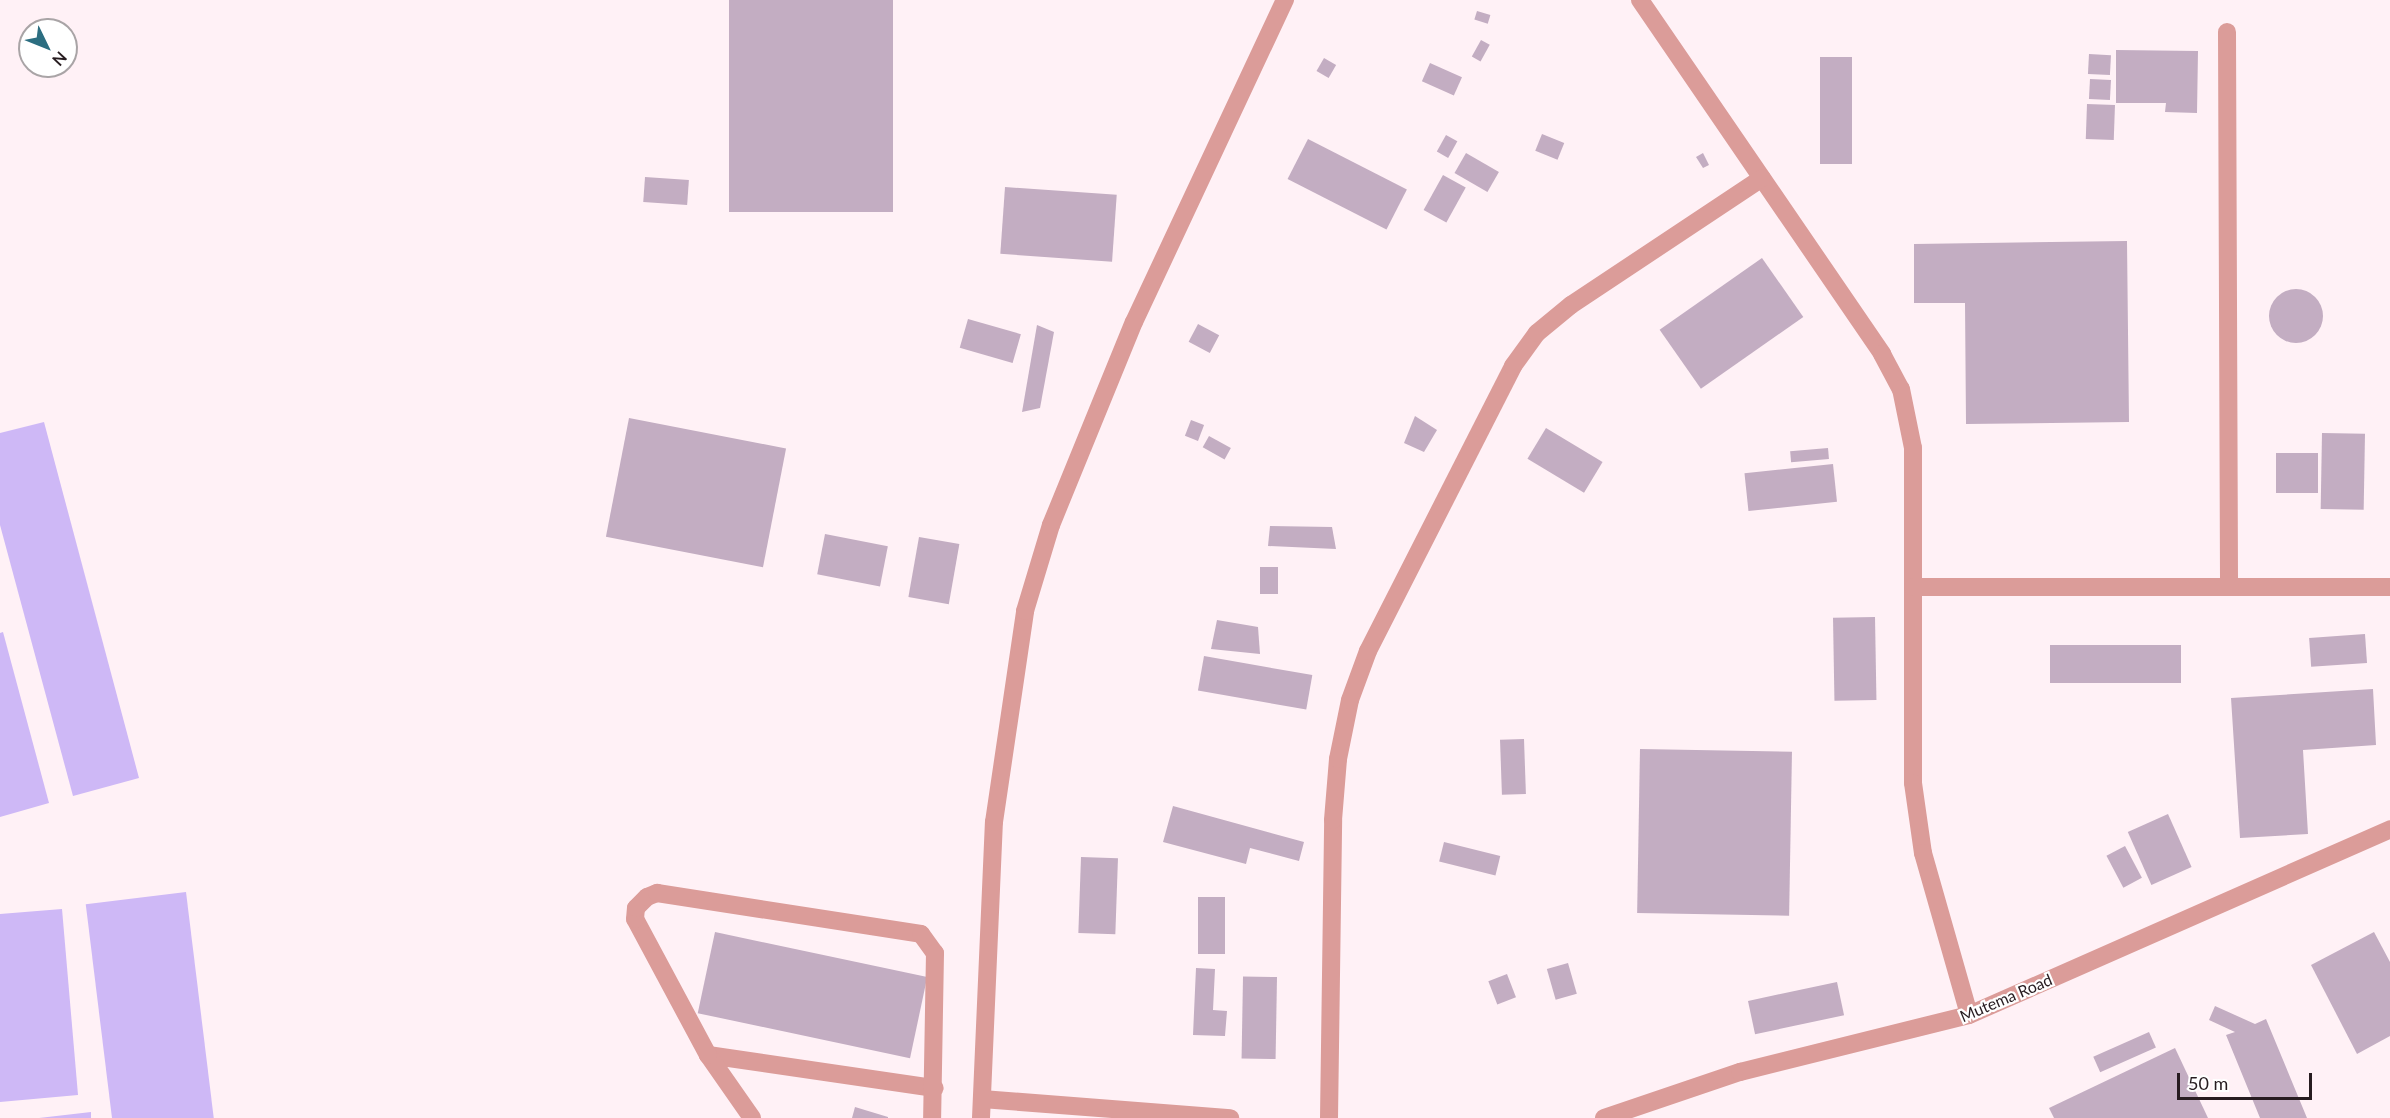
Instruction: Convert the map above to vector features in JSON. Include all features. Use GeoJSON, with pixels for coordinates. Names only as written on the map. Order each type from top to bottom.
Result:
{"type":"FeatureCollection","features":[{"type":"Feature","properties":{"kind":"street"},"geometry":{"type":"LineString","coordinates":[[981,1118],[994,822],[1025,611],[1051,525],[1134,322],[1285,0]]}},
{"type":"Feature","properties":{"kind":"street"},"geometry":{"type":"LineString","coordinates":[[1640,0],[1762,178],[1901,389],[1913,448],[1912,751],[1917,816],[1923,853],[1969,1015]]}},
{"type":"Feature","properties":{"kind":"street"},"geometry":{"type":"LineString","coordinates":[[2228,32],[2229,587]]}},
{"type":"Feature","properties":{"kind":"street"},"geometry":{"type":"LineString","coordinates":[[1329,1118],[1337,769],[1350,700],[1368,651],[1513,366],[1537,333],[1571,305],[1762,178]]}},
{"type":"Feature","properties":{"kind":"street"},"geometry":{"type":"LineString","coordinates":[[1913,587],[2390,587]]}},
{"type":"Feature","properties":{"kind":"street","name":"Mutema Road"},"geometry":{"type":"LineString","coordinates":[[1604,1118],[1740,1072],[1969,1015],[2390,829]]}},
{"type":"Feature","properties":{"kind":"street"},"geometry":{"type":"LineString","coordinates":[[752,1118],[708,1055],[635,920],[636,908],[657,893],[921,933],[935,953],[935,1088],[932,1118]]}},
{"type":"Feature","properties":{"kind":"street"},"geometry":{"type":"LineString","coordinates":[[708,1055],[935,1088]]}},
{"type":"Feature","properties":{"kind":"street"},"geometry":{"type":"LineString","coordinates":[[982,1099],[1230,1118]]}},
{"type":"Feature","properties":{"kind":"shaded area"},"geometry":{"type":"Polygon","coordinates":[[[44,422],[139,778],[73,796],[0,525],[0,433],[44,422]]]}},
{"type":"Feature","properties":{"kind":"shaded area"},"geometry":{"type":"Polygon","coordinates":[[[3,632],[49,803],[0,817],[0,633],[3,632]]]}},
{"type":"Feature","properties":{"kind":"shaded area"},"geometry":{"type":"Polygon","coordinates":[[[186,892],[214,1118],[112,1118],[86,904],[186,892]]]}},
{"type":"Feature","properties":{"kind":"shaded area"},"geometry":{"type":"Polygon","coordinates":[[[62,909],[78,1095],[0,1102],[0,914],[62,909]]]}},
{"type":"Feature","properties":{"kind":"shaded area"},"geometry":{"type":"Polygon","coordinates":[[[91,1112],[91,1118],[39,1118],[91,1112]]]}},
{"type":"Feature","properties":{"kind":"building"},"geometry":{"type":"Polygon","coordinates":[[[729,0],[893,0],[893,212],[729,212],[729,0]]]}},
{"type":"Feature","properties":{"kind":"building"},"geometry":{"type":"Polygon","coordinates":[[[1477,11],[1490,15],[1488,24],[1474,20],[1477,11]]]}},
{"type":"Feature","properties":{"kind":"building"},"geometry":{"type":"Polygon","coordinates":[[[1481,40],[1490,45],[1481,61],[1472,57],[1481,40]]]}},
{"type":"Feature","properties":{"kind":"building"},"geometry":{"type":"Polygon","coordinates":[[[2116,50],[2198,51],[2197,113],[2165,112],[2166,103],[2116,103],[2116,50]]]}},
{"type":"Feature","properties":{"kind":"building"},"geometry":{"type":"Polygon","coordinates":[[[2089,54],[2111,55],[2110,75],[2088,74],[2089,54]]]}},
{"type":"Feature","properties":{"kind":"building"},"geometry":{"type":"Polygon","coordinates":[[[1820,57],[1852,57],[1852,164],[1820,164],[1820,57]]]}},
{"type":"Feature","properties":{"kind":"building"},"geometry":{"type":"Polygon","coordinates":[[[1324,58],[1336,65],[1329,78],[1316,71],[1324,58]]]}},
{"type":"Feature","properties":{"kind":"building"},"geometry":{"type":"Polygon","coordinates":[[[1430,63],[1462,77],[1454,96],[1422,81],[1430,63]]]}},
{"type":"Feature","properties":{"kind":"building"},"geometry":{"type":"Polygon","coordinates":[[[2090,79],[2111,80],[2110,100],[2089,99],[2090,79]]]}},
{"type":"Feature","properties":{"kind":"building"},"geometry":{"type":"Polygon","coordinates":[[[2087,104],[2115,105],[2114,140],[2086,139],[2087,104]]]}},
{"type":"Feature","properties":{"kind":"building"},"geometry":{"type":"Polygon","coordinates":[[[1542,134],[1564,143],[1558,160],[1535,151],[1542,134]]]}},
{"type":"Feature","properties":{"kind":"building"},"geometry":{"type":"Polygon","coordinates":[[[1446,135],[1457,141],[1448,158],[1437,152],[1446,135]]]}},
{"type":"Feature","properties":{"kind":"building"},"geometry":{"type":"Polygon","coordinates":[[[1308,139],[1407,189],[1386,229],[1288,179],[1308,139]]]}},
{"type":"Feature","properties":{"kind":"building"},"geometry":{"type":"Polygon","coordinates":[[[1466,153],[1499,172],[1487,192],[1454,173],[1466,153]]]}},
{"type":"Feature","properties":{"kind":"building"},"geometry":{"type":"Polygon","coordinates":[[[1703,153],[1709,165],[1703,168],[1696,157],[1703,153]]]}},
{"type":"Feature","properties":{"kind":"building"},"geometry":{"type":"Polygon","coordinates":[[[1443,175],[1466,188],[1446,223],[1424,210],[1443,175]]]}},
{"type":"Feature","properties":{"kind":"building"},"geometry":{"type":"Polygon","coordinates":[[[645,177],[689,180],[687,205],[643,202],[645,177]]]}},
{"type":"Feature","properties":{"kind":"building"},"geometry":{"type":"Polygon","coordinates":[[[1005,187],[1117,195],[1112,262],[1000,254],[1005,187]]]}},
{"type":"Feature","properties":{"kind":"building"},"geometry":{"type":"Polygon","coordinates":[[[2127,241],[2129,422],[1966,424],[1965,303],[1914,303],[1914,244],[2127,241]]]}},
{"type":"Feature","properties":{"kind":"building"},"geometry":{"type":"Polygon","coordinates":[[[1762,258],[1803,317],[1701,389],[1660,330],[1762,258]]]}},
{"type":"Feature","properties":{"kind":"building"},"geometry":{"type":"Polygon","coordinates":[[[2291,289],[2301,289],[2311,293],[2319,301],[2323,316],[2319,331],[2311,339],[2301,343],[2291,343],[2281,339],[2273,331],[2269,321],[2269,311],[2273,301],[2281,293],[2291,289]]]}},
{"type":"Feature","properties":{"kind":"building"},"geometry":{"type":"Polygon","coordinates":[[[968,319],[1021,334],[1013,363],[960,348],[968,319]]]}},
{"type":"Feature","properties":{"kind":"building"},"geometry":{"type":"Polygon","coordinates":[[[1198,324],[1219,335],[1210,353],[1189,342],[1198,324]]]}},
{"type":"Feature","properties":{"kind":"building"},"geometry":{"type":"Polygon","coordinates":[[[1037,325],[1054,332],[1040,408],[1022,412],[1037,325]]]}},
{"type":"Feature","properties":{"kind":"building"},"geometry":{"type":"Polygon","coordinates":[[[1415,416],[1437,430],[1424,452],[1404,443],[1415,416]]]}},
{"type":"Feature","properties":{"kind":"building"},"geometry":{"type":"Polygon","coordinates":[[[629,418],[786,449],[763,567],[606,537],[629,418]]]}},
{"type":"Feature","properties":{"kind":"building"},"geometry":{"type":"Polygon","coordinates":[[[1191,420],[1204,425],[1198,441],[1185,436],[1191,420]]]}},
{"type":"Feature","properties":{"kind":"building"},"geometry":{"type":"Polygon","coordinates":[[[1546,428],[1603,462],[1584,493],[1527,459],[1546,428]]]}},
{"type":"Feature","properties":{"kind":"building"},"geometry":{"type":"Polygon","coordinates":[[[2322,433],[2365,434],[2364,510],[2321,509],[2322,433]]]}},
{"type":"Feature","properties":{"kind":"building"},"geometry":{"type":"Polygon","coordinates":[[[1209,436],[1231,448],[1225,459],[1203,447],[1209,436]]]}},
{"type":"Feature","properties":{"kind":"building"},"geometry":{"type":"Polygon","coordinates":[[[1828,448],[1829,459],[1791,462],[1790,451],[1828,448]]]}},
{"type":"Feature","properties":{"kind":"building"},"geometry":{"type":"Polygon","coordinates":[[[2276,453],[2318,453],[2318,493],[2276,493],[2276,453]]]}},
{"type":"Feature","properties":{"kind":"building"},"geometry":{"type":"Polygon","coordinates":[[[1833,464],[1837,502],[1748,511],[1744,473],[1833,464]]]}},
{"type":"Feature","properties":{"kind":"building"},"geometry":{"type":"Polygon","coordinates":[[[1270,526],[1332,527],[1336,549],[1268,546],[1270,526]]]}},
{"type":"Feature","properties":{"kind":"building"},"geometry":{"type":"Polygon","coordinates":[[[825,534],[888,546],[880,586],[817,574],[825,534]]]}},
{"type":"Feature","properties":{"kind":"building"},"geometry":{"type":"Polygon","coordinates":[[[919,537],[959,544],[949,604],[908,597],[919,537]]]}},
{"type":"Feature","properties":{"kind":"building"},"geometry":{"type":"Polygon","coordinates":[[[1260,567],[1278,567],[1278,594],[1260,594],[1260,567]]]}},
{"type":"Feature","properties":{"kind":"building"},"geometry":{"type":"Polygon","coordinates":[[[1875,617],[1876,700],[1834,701],[1833,618],[1875,617]]]}},
{"type":"Feature","properties":{"kind":"building"},"geometry":{"type":"Polygon","coordinates":[[[1217,620],[1258,627],[1260,654],[1211,649],[1217,620]]]}},
{"type":"Feature","properties":{"kind":"building"},"geometry":{"type":"Polygon","coordinates":[[[2365,634],[2367,663],[2311,667],[2309,638],[2365,634]]]}},
{"type":"Feature","properties":{"kind":"building"},"geometry":{"type":"Polygon","coordinates":[[[2050,645],[2181,645],[2181,683],[2050,683],[2050,645]]]}},
{"type":"Feature","properties":{"kind":"building"},"geometry":{"type":"Polygon","coordinates":[[[1204,656],[1312,675],[1306,710],[1198,690],[1204,656]]]}},
{"type":"Feature","properties":{"kind":"building"},"geometry":{"type":"Polygon","coordinates":[[[2373,689],[2376,745],[2303,750],[2308,834],[2240,838],[2231,698],[2373,689]]]}},
{"type":"Feature","properties":{"kind":"building"},"geometry":{"type":"Polygon","coordinates":[[[1524,739],[1526,794],[1502,795],[1500,740],[1524,739]]]}},
{"type":"Feature","properties":{"kind":"building"},"geometry":{"type":"Polygon","coordinates":[[[1640,749],[1792,752],[1789,916],[1637,913],[1640,749]]]}},
{"type":"Feature","properties":{"kind":"building"},"geometry":{"type":"Polygon","coordinates":[[[1173,806],[1304,842],[1299,861],[1250,848],[1246,864],[1163,842],[1173,806]]]}},
{"type":"Feature","properties":{"kind":"building"},"geometry":{"type":"Polygon","coordinates":[[[2168,814],[2192,867],[2151,885],[2128,832],[2168,814]]]}},
{"type":"Feature","properties":{"kind":"building"},"geometry":{"type":"Polygon","coordinates":[[[1444,842],[1500,856],[1495,875],[1439,861],[1444,842]]]}},
{"type":"Feature","properties":{"kind":"building"},"geometry":{"type":"Polygon","coordinates":[[[2125,846],[2142,878],[2123,888],[2106,856],[2125,846]]]}},
{"type":"Feature","properties":{"kind":"building"},"geometry":{"type":"Polygon","coordinates":[[[1081,857],[1118,858],[1115,934],[1078,933],[1081,857]]]}},
{"type":"Feature","properties":{"kind":"building"},"geometry":{"type":"Polygon","coordinates":[[[1198,897],[1225,897],[1225,954],[1198,954],[1198,897]]]}},
{"type":"Feature","properties":{"kind":"building"},"geometry":{"type":"Polygon","coordinates":[[[715,932],[927,977],[910,1058],[698,1013],[715,932]]]}},
{"type":"Feature","properties":{"kind":"building"},"geometry":{"type":"Polygon","coordinates":[[[2374,932],[2390,962],[2390,1036],[2357,1054],[2311,965],[2374,932]]]}},
{"type":"Feature","properties":{"kind":"building"},"geometry":{"type":"Polygon","coordinates":[[[1568,963],[1577,994],[1556,1000],[1547,969],[1568,963]]]}},
{"type":"Feature","properties":{"kind":"building"},"geometry":{"type":"Polygon","coordinates":[[[1196,968],[1215,969],[1213,1010],[1227,1011],[1225,1036],[1193,1035],[1196,968]]]}},
{"type":"Feature","properties":{"kind":"building"},"geometry":{"type":"Polygon","coordinates":[[[1507,974],[1516,997],[1497,1005],[1488,981],[1507,974]]]}},
{"type":"Feature","properties":{"kind":"building"},"geometry":{"type":"Polygon","coordinates":[[[1243,976],[1277,977],[1276,1059],[1242,1058],[1243,976]]]}},
{"type":"Feature","properties":{"kind":"building"},"geometry":{"type":"Polygon","coordinates":[[[1837,982],[1844,1015],[1755,1034],[1748,1001],[1837,982]]]}},
{"type":"Feature","properties":{"kind":"building"},"geometry":{"type":"Polygon","coordinates":[[[2215,1006],[2255,1024],[2266,1019],[2307,1118],[2260,1118],[2226,1035],[2235,1032],[2209,1020],[2215,1006]]]}},
{"type":"Feature","properties":{"kind":"building"},"geometry":{"type":"Polygon","coordinates":[[[2149,1032],[2156,1048],[2100,1072],[2093,1057],[2149,1032]]]}},
{"type":"Feature","properties":{"kind":"building"},"geometry":{"type":"Polygon","coordinates":[[[2175,1048],[2208,1118],[2054,1118],[2049,1108],[2175,1048]]]}},
{"type":"Feature","properties":{"kind":"building"},"geometry":{"type":"Polygon","coordinates":[[[855,1107],[888,1117],[888,1118],[852,1118],[855,1107]]]}}]}
